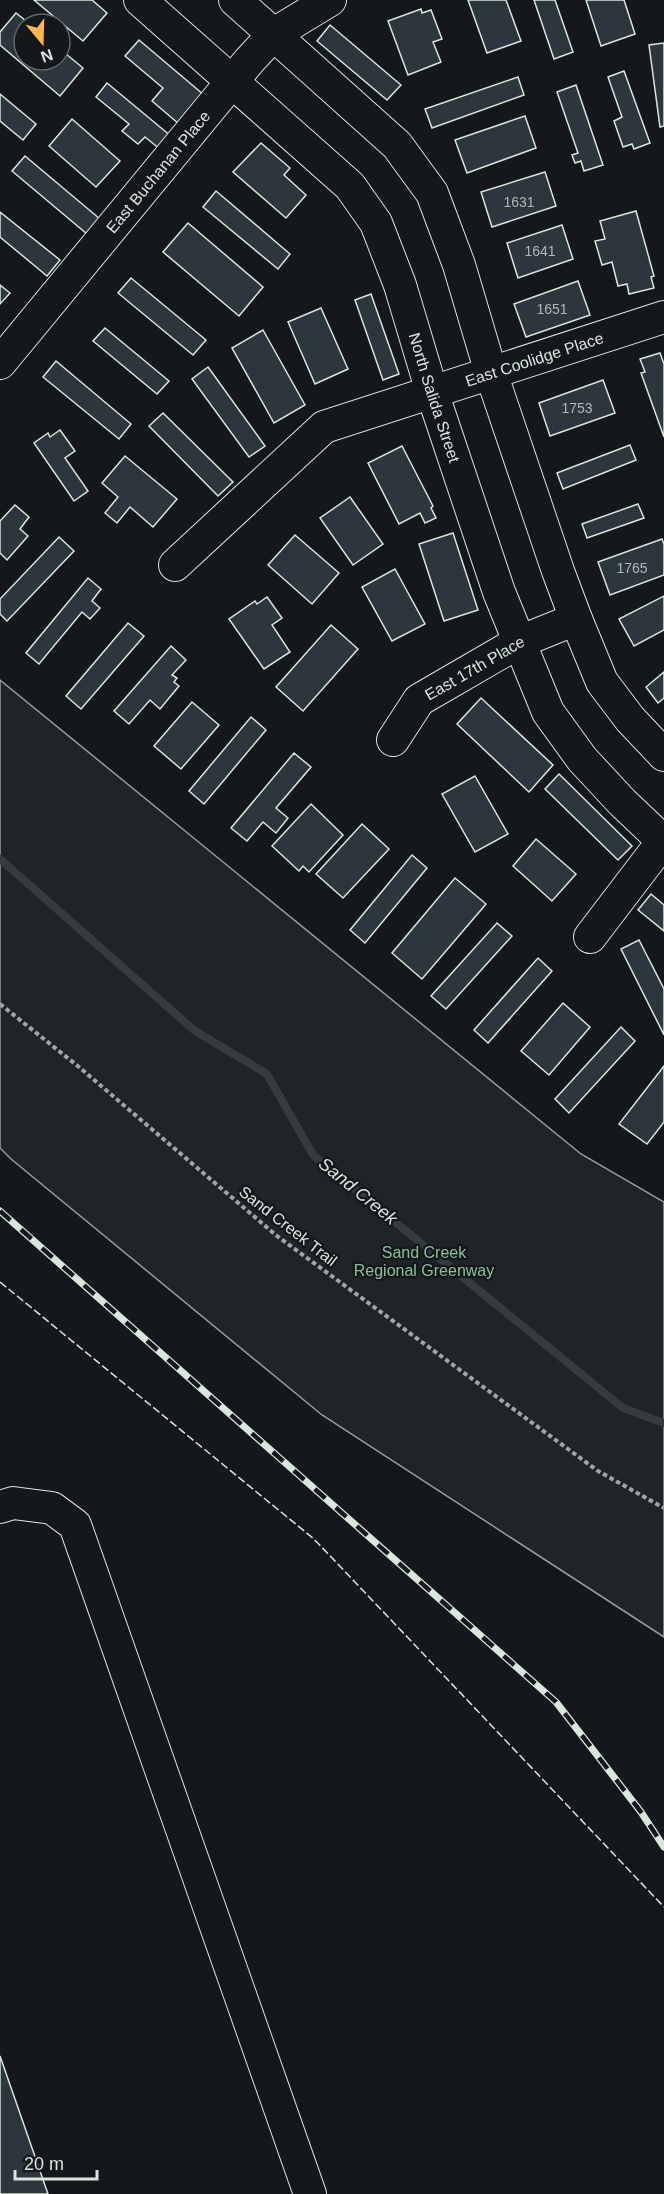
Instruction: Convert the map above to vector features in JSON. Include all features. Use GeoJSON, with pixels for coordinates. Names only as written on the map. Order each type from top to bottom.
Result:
{"type":"FeatureCollection","features":[{"type":"Feature","properties":{"kind":"street","name":"North Salida Street"},"geometry":{"type":"LineString","coordinates":[[140,0],[350,186],[376,223],[400,285],[432,392],[499,592],[548,712],[575,750],[622,802],[664,841]]}},
{"type":"Feature","properties":{"kind":"street"},"geometry":{"type":"LineString","coordinates":[[235,0],[397,145],[432,193],[459,265],[491,373],[558,571],[602,682],[630,719],[664,755]]}},
{"type":"Feature","properties":{"kind":"street","name":"East Buchanan Place"},"geometry":{"type":"LineString","coordinates":[[0,363],[274,34],[330,0]]}},
{"type":"Feature","properties":{"kind":"street","name":"East Coolidge Place"},"geometry":{"type":"LineString","coordinates":[[175,565],[324,427],[664,317]]}},
{"type":"Feature","properties":{"kind":"street","name":"East 17th Place"},"geometry":{"type":"LineString","coordinates":[[393,740],[419,700],[519,642],[576,619]]}},
{"type":"Feature","properties":{"kind":"street"},"geometry":{"type":"LineString","coordinates":[[590,938],[664,841]]}},
{"type":"Feature","properties":{"kind":"street"},"geometry":{"type":"LineString","coordinates":[[0,1507],[13,1503],[52,1508],[75,1525],[310,2194]]}},
{"type":"Feature","properties":{"kind":"path","name":"Sand Creek Trail"},"geometry":{"type":"LineString","coordinates":[[0,1004],[79,1066],[278,1236],[598,1471],[664,1508]]}},
{"type":"Feature","properties":{"kind":"green space","name":"Sand Creek Regional Greenway"},"geometry":{"type":"Polygon","coordinates":[[[0,680],[581,1154],[664,1202],[664,1637],[322,1415],[0,1148],[0,680]]]}},
{"type":"Feature","properties":{"kind":"building"},"geometry":{"type":"Polygon","coordinates":[[[34,0],[92,0],[107,13],[83,41],[72,32],[72,12],[48,12],[34,0]]]}},
{"type":"Feature","properties":{"kind":"building"},"geometry":{"type":"Polygon","coordinates":[[[468,0],[506,0],[521,41],[487,53],[468,0]]]}},
{"type":"Feature","properties":{"kind":"building"},"geometry":{"type":"Polygon","coordinates":[[[534,0],[555,0],[573,52],[554,59],[534,0]]]}},
{"type":"Feature","properties":{"kind":"building"},"geometry":{"type":"Polygon","coordinates":[[[586,0],[624,0],[635,34],[601,46],[586,0]]]}},
{"type":"Feature","properties":{"kind":"building"},"geometry":{"type":"Polygon","coordinates":[[[421,9],[422,13],[431,10],[442,39],[433,42],[441,62],[408,75],[388,21],[421,9]]]}},
{"type":"Feature","properties":{"kind":"building"},"geometry":{"type":"Polygon","coordinates":[[[12,18],[12,55],[0,45],[0,32],[12,18]]]}},
{"type":"Feature","properties":{"kind":"building"},"geometry":{"type":"Polygon","coordinates":[[[330,25],[401,85],[387,100],[317,41],[330,25]]]}},
{"type":"Feature","properties":{"kind":"building"},"geometry":{"type":"Polygon","coordinates":[[[139,40],[204,95],[179,124],[152,101],[163,88],[125,56],[139,40]]]}},
{"type":"Feature","properties":{"kind":"building"},"geometry":{"type":"Polygon","coordinates":[[[664,43],[664,126],[660,127],[649,45],[664,43]]]}},
{"type":"Feature","properties":{"kind":"building"},"geometry":{"type":"Polygon","coordinates":[[[72,59],[83,68],[60,96],[32,72],[72,72],[72,59]]]}},
{"type":"Feature","properties":{"kind":"building"},"geometry":{"type":"Polygon","coordinates":[[[624,71],[650,143],[634,149],[632,144],[623,147],[614,121],[622,117],[608,77],[624,71]]]}},
{"type":"Feature","properties":{"kind":"building"},"geometry":{"type":"Polygon","coordinates":[[[518,77],[524,95],[432,128],[425,109],[518,77]]]}},
{"type":"Feature","properties":{"kind":"building"},"geometry":{"type":"Polygon","coordinates":[[[107,83],[172,137],[161,150],[145,137],[138,144],[122,131],[129,124],[96,97],[107,83]]]}},
{"type":"Feature","properties":{"kind":"building"},"geometry":{"type":"Polygon","coordinates":[[[576,85],[603,165],[584,171],[581,161],[575,163],[572,155],[578,153],[557,92],[576,85]]]}},
{"type":"Feature","properties":{"kind":"building"},"geometry":{"type":"Polygon","coordinates":[[[0,94],[36,124],[23,140],[0,121],[0,94]]]}},
{"type":"Feature","properties":{"kind":"building"},"geometry":{"type":"Polygon","coordinates":[[[525,116],[536,148],[467,173],[455,140],[525,116]]]}},
{"type":"Feature","properties":{"kind":"building"},"geometry":{"type":"Polygon","coordinates":[[[72,119],[120,161],[96,187],[49,146],[72,119]]]}},
{"type":"Feature","properties":{"kind":"building"},"geometry":{"type":"Polygon","coordinates":[[[261,143],[290,168],[284,175],[306,195],[286,218],[233,172],[261,143]]]}},
{"type":"Feature","properties":{"kind":"building"},"geometry":{"type":"Polygon","coordinates":[[[25,156],[100,219],[87,234],[12,171],[25,156]]]}},
{"type":"Feature","properties":{"kind":"building"},"geometry":{"type":"Polygon","coordinates":[[[545,172],[556,206],[492,227],[481,192],[545,172]]]}},
{"type":"Feature","properties":{"kind":"building"},"geometry":{"type":"Polygon","coordinates":[[[216,191],[290,254],[278,269],[203,207],[216,191]]]}},
{"type":"Feature","properties":{"kind":"building"},"geometry":{"type":"Polygon","coordinates":[[[636,211],[654,276],[651,277],[654,288],[629,294],[627,284],[618,286],[612,262],[602,265],[595,241],[605,239],[600,221],[636,211]]]}},
{"type":"Feature","properties":{"kind":"building"},"geometry":{"type":"Polygon","coordinates":[[[0,212],[60,260],[47,276],[0,237],[0,212]]]}},
{"type":"Feature","properties":{"kind":"building"},"geometry":{"type":"Polygon","coordinates":[[[188,223],[263,287],[239,316],[163,252],[188,223]]]}},
{"type":"Feature","properties":{"kind":"building"},"geometry":{"type":"Polygon","coordinates":[[[562,225],[573,259],[518,278],[507,243],[562,225]]]}},
{"type":"Feature","properties":{"kind":"building"},"geometry":{"type":"Polygon","coordinates":[[[131,278],[206,340],[193,355],[118,293],[131,278]]]}},
{"type":"Feature","properties":{"kind":"building"},"geometry":{"type":"Polygon","coordinates":[[[578,281],[590,315],[526,337],[514,304],[578,281]]]}},
{"type":"Feature","properties":{"kind":"building"},"geometry":{"type":"Polygon","coordinates":[[[0,285],[10,293],[0,304],[0,285]]]}},
{"type":"Feature","properties":{"kind":"building"},"geometry":{"type":"Polygon","coordinates":[[[371,294],[399,374],[383,380],[355,300],[371,294]]]}},
{"type":"Feature","properties":{"kind":"building"},"geometry":{"type":"Polygon","coordinates":[[[321,308],[348,369],[315,384],[288,322],[321,308]]]}},
{"type":"Feature","properties":{"kind":"building"},"geometry":{"type":"Polygon","coordinates":[[[105,328],[169,381],[157,394],[93,341],[105,328]]]}},
{"type":"Feature","properties":{"kind":"building"},"geometry":{"type":"Polygon","coordinates":[[[263,330],[305,405],[274,423],[232,348],[263,330]]]}},
{"type":"Feature","properties":{"kind":"building"},"geometry":{"type":"Polygon","coordinates":[[[660,353],[664,364],[664,437],[641,373],[645,372],[640,359],[660,353]]]}},
{"type":"Feature","properties":{"kind":"building"},"geometry":{"type":"Polygon","coordinates":[[[56,361],[131,424],[119,439],[43,377],[56,361]]]}},
{"type":"Feature","properties":{"kind":"building"},"geometry":{"type":"Polygon","coordinates":[[[208,367],[265,446],[249,457],[192,379],[208,367]]]}},
{"type":"Feature","properties":{"kind":"building"},"geometry":{"type":"Polygon","coordinates":[[[603,380],[615,413],[550,436],[539,403],[603,380]]]}},
{"type":"Feature","properties":{"kind":"building"},"geometry":{"type":"Polygon","coordinates":[[[163,413],[233,482],[218,496],[149,426],[163,413]]]}},
{"type":"Feature","properties":{"kind":"building"},"geometry":{"type":"Polygon","coordinates":[[[60,430],[75,451],[65,458],[88,491],[74,501],[34,443],[48,433],[50,437],[60,430]]]}},
{"type":"Feature","properties":{"kind":"building"},"geometry":{"type":"Polygon","coordinates":[[[630,445],[636,460],[563,489],[557,473],[630,445]]]}},
{"type":"Feature","properties":{"kind":"building"},"geometry":{"type":"Polygon","coordinates":[[[402,446],[433,506],[431,508],[436,518],[425,523],[420,513],[399,524],[368,463],[402,446]]]}},
{"type":"Feature","properties":{"kind":"building"},"geometry":{"type":"Polygon","coordinates":[[[125,456],[177,499],[153,527],[130,507],[117,523],[105,513],[118,497],[102,483],[125,456]]]}},
{"type":"Feature","properties":{"kind":"building"},"geometry":{"type":"Polygon","coordinates":[[[350,497],[383,544],[353,565],[320,518],[350,497]]]}},
{"type":"Feature","properties":{"kind":"building"},"geometry":{"type":"Polygon","coordinates":[[[638,504],[644,518],[587,538],[582,524],[638,504]]]}},
{"type":"Feature","properties":{"kind":"building"},"geometry":{"type":"Polygon","coordinates":[[[15,505],[29,517],[20,529],[28,536],[7,560],[0,553],[0,521],[15,505]]]}},
{"type":"Feature","properties":{"kind":"building"},"geometry":{"type":"Polygon","coordinates":[[[453,533],[478,610],[444,621],[419,544],[453,533]]]}},
{"type":"Feature","properties":{"kind":"building"},"geometry":{"type":"Polygon","coordinates":[[[295,535],[339,573],[312,604],[268,565],[295,535]]]}},
{"type":"Feature","properties":{"kind":"building"},"geometry":{"type":"Polygon","coordinates":[[[59,537],[74,551],[7,621],[0,614],[0,599],[59,537]]]}},
{"type":"Feature","properties":{"kind":"building"},"geometry":{"type":"Polygon","coordinates":[[[662,539],[664,575],[610,595],[598,562],[662,539]]]}},
{"type":"Feature","properties":{"kind":"building"},"geometry":{"type":"Polygon","coordinates":[[[395,569],[425,624],[392,641],[362,587],[395,569]]]}},
{"type":"Feature","properties":{"kind":"building"},"geometry":{"type":"Polygon","coordinates":[[[88,578],[101,589],[92,601],[100,608],[90,619],[82,612],[39,664],[26,653],[88,578]]]}},
{"type":"Feature","properties":{"kind":"building"},"geometry":{"type":"Polygon","coordinates":[[[664,596],[664,630],[634,646],[619,619],[664,596]]]}},
{"type":"Feature","properties":{"kind":"building"},"geometry":{"type":"Polygon","coordinates":[[[267,597],[282,618],[272,625],[290,652],[264,669],[229,619],[255,601],[257,604],[267,597]]]}},
{"type":"Feature","properties":{"kind":"building"},"geometry":{"type":"Polygon","coordinates":[[[128,623],[144,636],[81,709],[66,696],[128,623]]]}},
{"type":"Feature","properties":{"kind":"building"},"geometry":{"type":"Polygon","coordinates":[[[331,625],[358,649],[303,711],[276,687],[331,625]]]}},
{"type":"Feature","properties":{"kind":"building"},"geometry":{"type":"Polygon","coordinates":[[[171,646],[186,660],[172,675],[177,678],[174,682],[179,686],[160,709],[150,700],[129,724],[114,711],[171,646]]]}},
{"type":"Feature","properties":{"kind":"building"},"geometry":{"type":"Polygon","coordinates":[[[664,672],[664,698],[658,703],[646,687],[664,672]]]}},
{"type":"Feature","properties":{"kind":"building"},"geometry":{"type":"Polygon","coordinates":[[[481,698],[553,765],[529,792],[457,724],[481,698]]]}},
{"type":"Feature","properties":{"kind":"building"},"geometry":{"type":"Polygon","coordinates":[[[192,702],[219,725],[181,769],[154,746],[192,702]]]}},
{"type":"Feature","properties":{"kind":"building"},"geometry":{"type":"Polygon","coordinates":[[[251,717],[266,730],[204,804],[189,791],[251,717]]]}},
{"type":"Feature","properties":{"kind":"building"},"geometry":{"type":"Polygon","coordinates":[[[294,753],[311,767],[276,808],[288,818],[276,833],[263,822],[247,841],[231,828],[294,753]]]}},
{"type":"Feature","properties":{"kind":"building"},"geometry":{"type":"Polygon","coordinates":[[[559,774],[632,846],[618,860],[545,789],[559,774]]]}},
{"type":"Feature","properties":{"kind":"building"},"geometry":{"type":"Polygon","coordinates":[[[475,776],[508,834],[475,852],[442,794],[475,776]]]}},
{"type":"Feature","properties":{"kind":"building"},"geometry":{"type":"Polygon","coordinates":[[[311,804],[343,835],[309,872],[303,866],[299,871],[272,846],[311,804]]]}},
{"type":"Feature","properties":{"kind":"building"},"geometry":{"type":"Polygon","coordinates":[[[362,824],[389,849],[343,898],[316,874],[362,824]]]}},
{"type":"Feature","properties":{"kind":"building"},"geometry":{"type":"Polygon","coordinates":[[[536,839],[576,874],[552,901],[513,866],[536,839]]]}},
{"type":"Feature","properties":{"kind":"building"},"geometry":{"type":"Polygon","coordinates":[[[412,855],[427,868],[365,943],[350,930],[412,855]]]}},
{"type":"Feature","properties":{"kind":"building"},"geometry":{"type":"Polygon","coordinates":[[[455,878],[486,904],[422,979],[392,953],[455,878]]]}},
{"type":"Feature","properties":{"kind":"building"},"geometry":{"type":"Polygon","coordinates":[[[651,894],[664,905],[664,931],[638,910],[651,894]]]}},
{"type":"Feature","properties":{"kind":"building"},"geometry":{"type":"Polygon","coordinates":[[[497,923],[512,936],[446,1009],[431,996],[497,923]]]}},
{"type":"Feature","properties":{"kind":"building"},"geometry":{"type":"Polygon","coordinates":[[[639,940],[664,989],[664,1035],[621,949],[639,940]]]}},
{"type":"Feature","properties":{"kind":"building"},"geometry":{"type":"Polygon","coordinates":[[[538,958],[552,971],[488,1043],[474,1030],[538,958]]]}},
{"type":"Feature","properties":{"kind":"building"},"geometry":{"type":"Polygon","coordinates":[[[563,1003],[590,1027],[549,1075],[521,1051],[563,1003]]]}},
{"type":"Feature","properties":{"kind":"building"},"geometry":{"type":"Polygon","coordinates":[[[621,1027],[635,1041],[569,1113],[555,1099],[621,1027]]]}},
{"type":"Feature","properties":{"kind":"building"},"geometry":{"type":"Polygon","coordinates":[[[664,1066],[664,1122],[647,1144],[619,1124],[664,1066]]]}},
{"type":"Feature","properties":{"kind":"building"},"geometry":{"type":"Polygon","coordinates":[[[0,2056],[48,2194],[0,2194],[0,2056]]]}},
{"type":"Feature","properties":{"kind":"waterway","name":"Sand Creek"},"geometry":{"type":"LineString","coordinates":[[0,859],[195,1031],[267,1074],[313,1155],[623,1408],[664,1423]]}},
{"type":"Feature","properties":{"kind":"railway"},"geometry":{"type":"LineString","coordinates":[[0,1211],[556,1702],[641,1812],[664,1847]]}},
{"type":"Feature","properties":{"kind":"fence"},"geometry":{"type":"LineString","coordinates":[[0,1282],[314,1539],[664,1907]]}}]}
